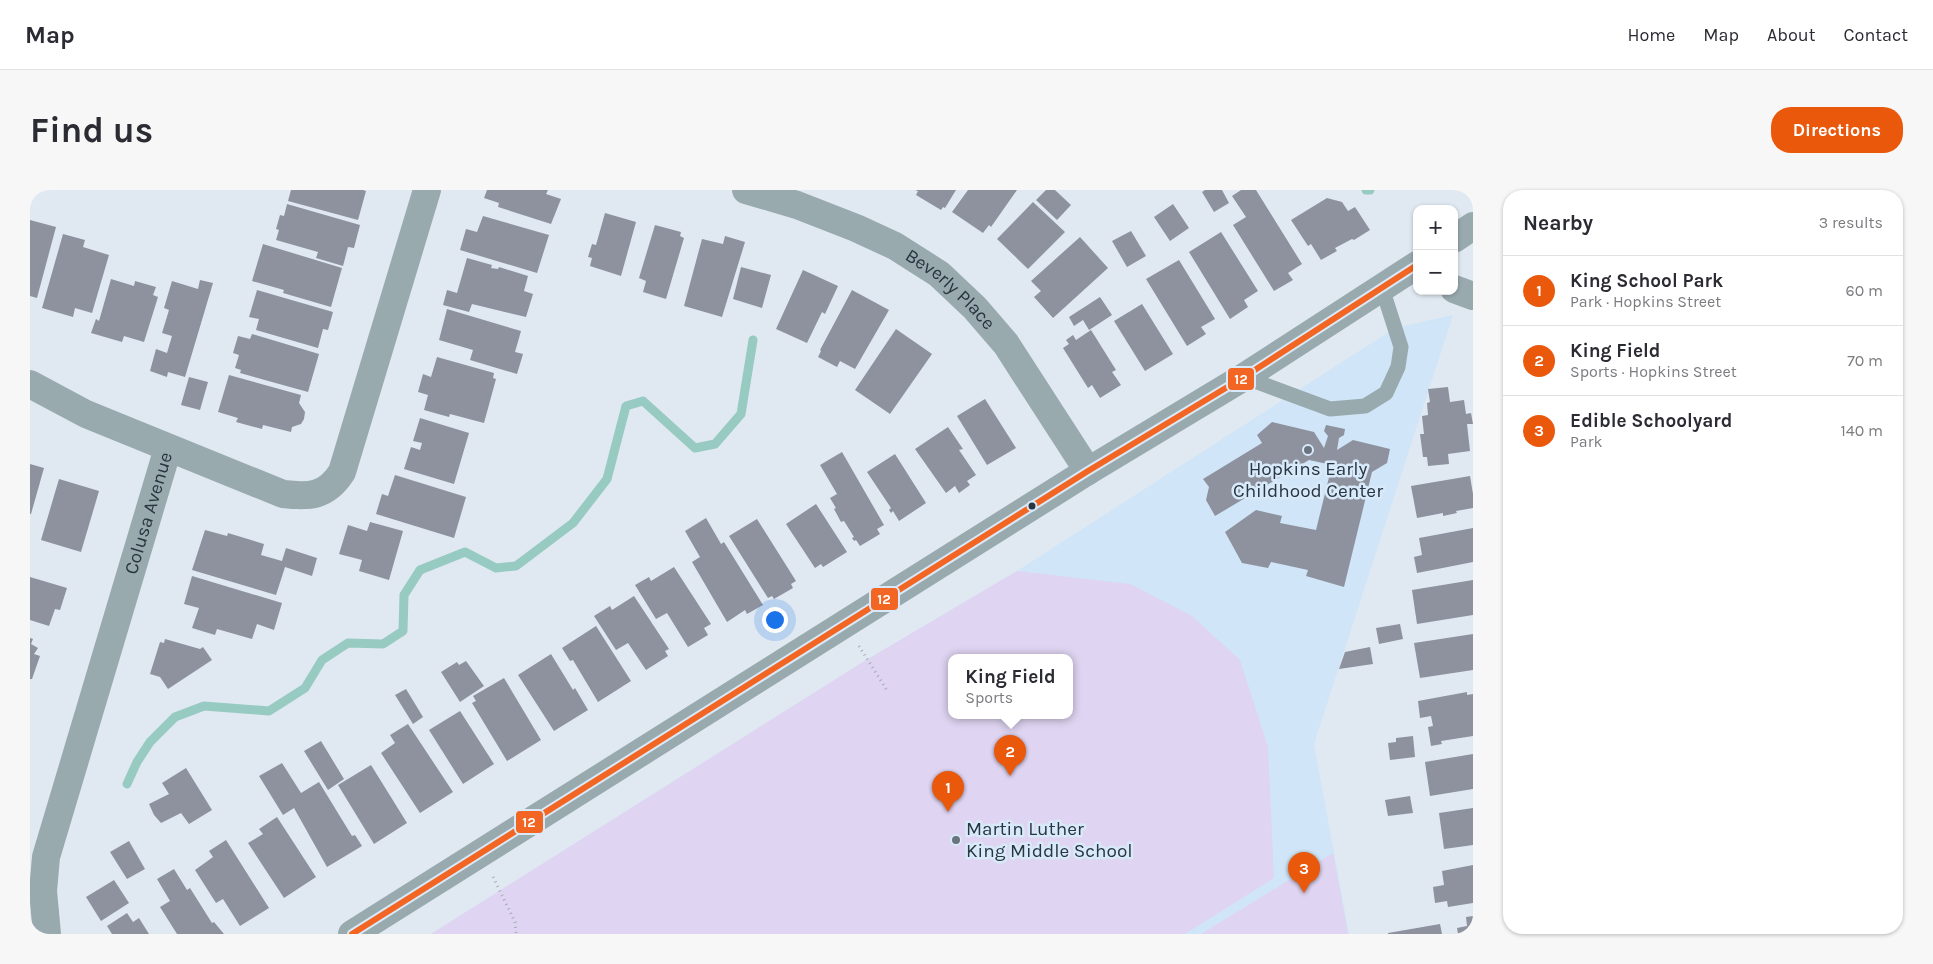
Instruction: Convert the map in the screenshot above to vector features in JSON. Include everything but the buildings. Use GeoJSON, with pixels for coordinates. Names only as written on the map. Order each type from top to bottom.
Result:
{"type":"FeatureCollection","features":[{"type":"Feature","properties":{"kind":"street","name":"Colusa Avenue"},"geometry":{"type":"LineString","coordinates":[[47,934],[42,891],[46,856],[168,448],[283,494],[306,497],[326,490],[335,483],[342,472],[428,190]]}},
{"type":"Feature","properties":{"kind":"street","name":"Beverly Place"},"geometry":{"type":"LineString","coordinates":[[746,190],[797,205],[856,228],[894,246],[939,274],[975,308],[1006,344],[1088,471]]}},
{"type":"Feature","properties":{"kind":"street"},"geometry":{"type":"LineString","coordinates":[[1458,236],[1473,226]]}},
{"type":"Feature","properties":{"kind":"street"},"geometry":{"type":"LineString","coordinates":[[352,934],[1088,471],[1403,278]]}},
{"type":"Feature","properties":{"kind":"street"},"geometry":{"type":"LineString","coordinates":[[1458,290],[1473,296]]}},
{"type":"Feature","properties":{"kind":"street"},"geometry":{"type":"LineString","coordinates":[[30,384],[86,414],[168,448]]}},
{"type":"Feature","properties":{"kind":"lane"},"geometry":{"type":"LineString","coordinates":[[1244,377],[1330,409],[1365,406],[1372,402],[1386,393],[1398,367],[1401,347],[1403,278]]}},
{"type":"Feature","properties":{"kind":"path"},"geometry":{"type":"LineString","coordinates":[[845,624],[888,692]]}},
{"type":"Feature","properties":{"kind":"path"},"geometry":{"type":"LineString","coordinates":[[480,854],[503,896],[514,922],[516,934]]}},
{"type":"Feature","properties":{"kind":"shaded area","name":"Martin Luther King Middle School"},"geometry":{"type":"Polygon","coordinates":[[[1453,315],[1314,744],[1349,934],[431,934],[863,662],[1017,571],[1395,328],[1453,315]]]}},
{"type":"Feature","properties":{"kind":"shaded area","name":"Martin Luther King Middle School"},"geometry":{"type":"Polygon","coordinates":[[[1017,571],[1130,584],[1192,616],[1240,660],[1268,747],[1274,878],[1185,934],[431,934],[863,662],[1017,571]]]}},
{"type":"Feature","properties":{"kind":"shaded area"},"geometry":{"type":"Polygon","coordinates":[[[1333,853],[1348,934],[1201,934],[1333,853]]]}},
{"type":"Feature","properties":{"kind":"waterway"},"geometry":{"type":"LineString","coordinates":[[127,784],[137,762],[150,742],[175,717],[204,706],[269,711],[305,688],[322,660],[348,643],[383,644],[403,631],[404,595],[420,570],[465,552],[496,568],[516,566],[573,523],[607,479],[626,406],[643,401],[695,448],[715,444],[741,414],[753,340]]}},
{"type":"Feature","properties":{"kind":"transit line","name":"12"},"geometry":{"type":"LineString","coordinates":[[352,934],[1088,471],[1244,377],[1413,268]]}},
{"type":"Feature","properties":{"kind":"place","name":"Hopkins Early Childhood Center"},"geometry":{"type":"Point","coordinates":[1308,450]}},
{"type":"Feature","properties":{"kind":"place","name":"King Field"},"geometry":{"type":"Point","coordinates":[1010,776]}},
{"type":"Feature","properties":{"kind":"place","name":"King School Park"},"geometry":{"type":"Point","coordinates":[948,812]}},
{"type":"Feature","properties":{"kind":"place","name":"Martin Luther King Middle School"},"geometry":{"type":"Point","coordinates":[956,840]}},
{"type":"Feature","properties":{"kind":"place","name":"Edible Schoolyard"},"geometry":{"type":"Point","coordinates":[1304,893]}}]}
